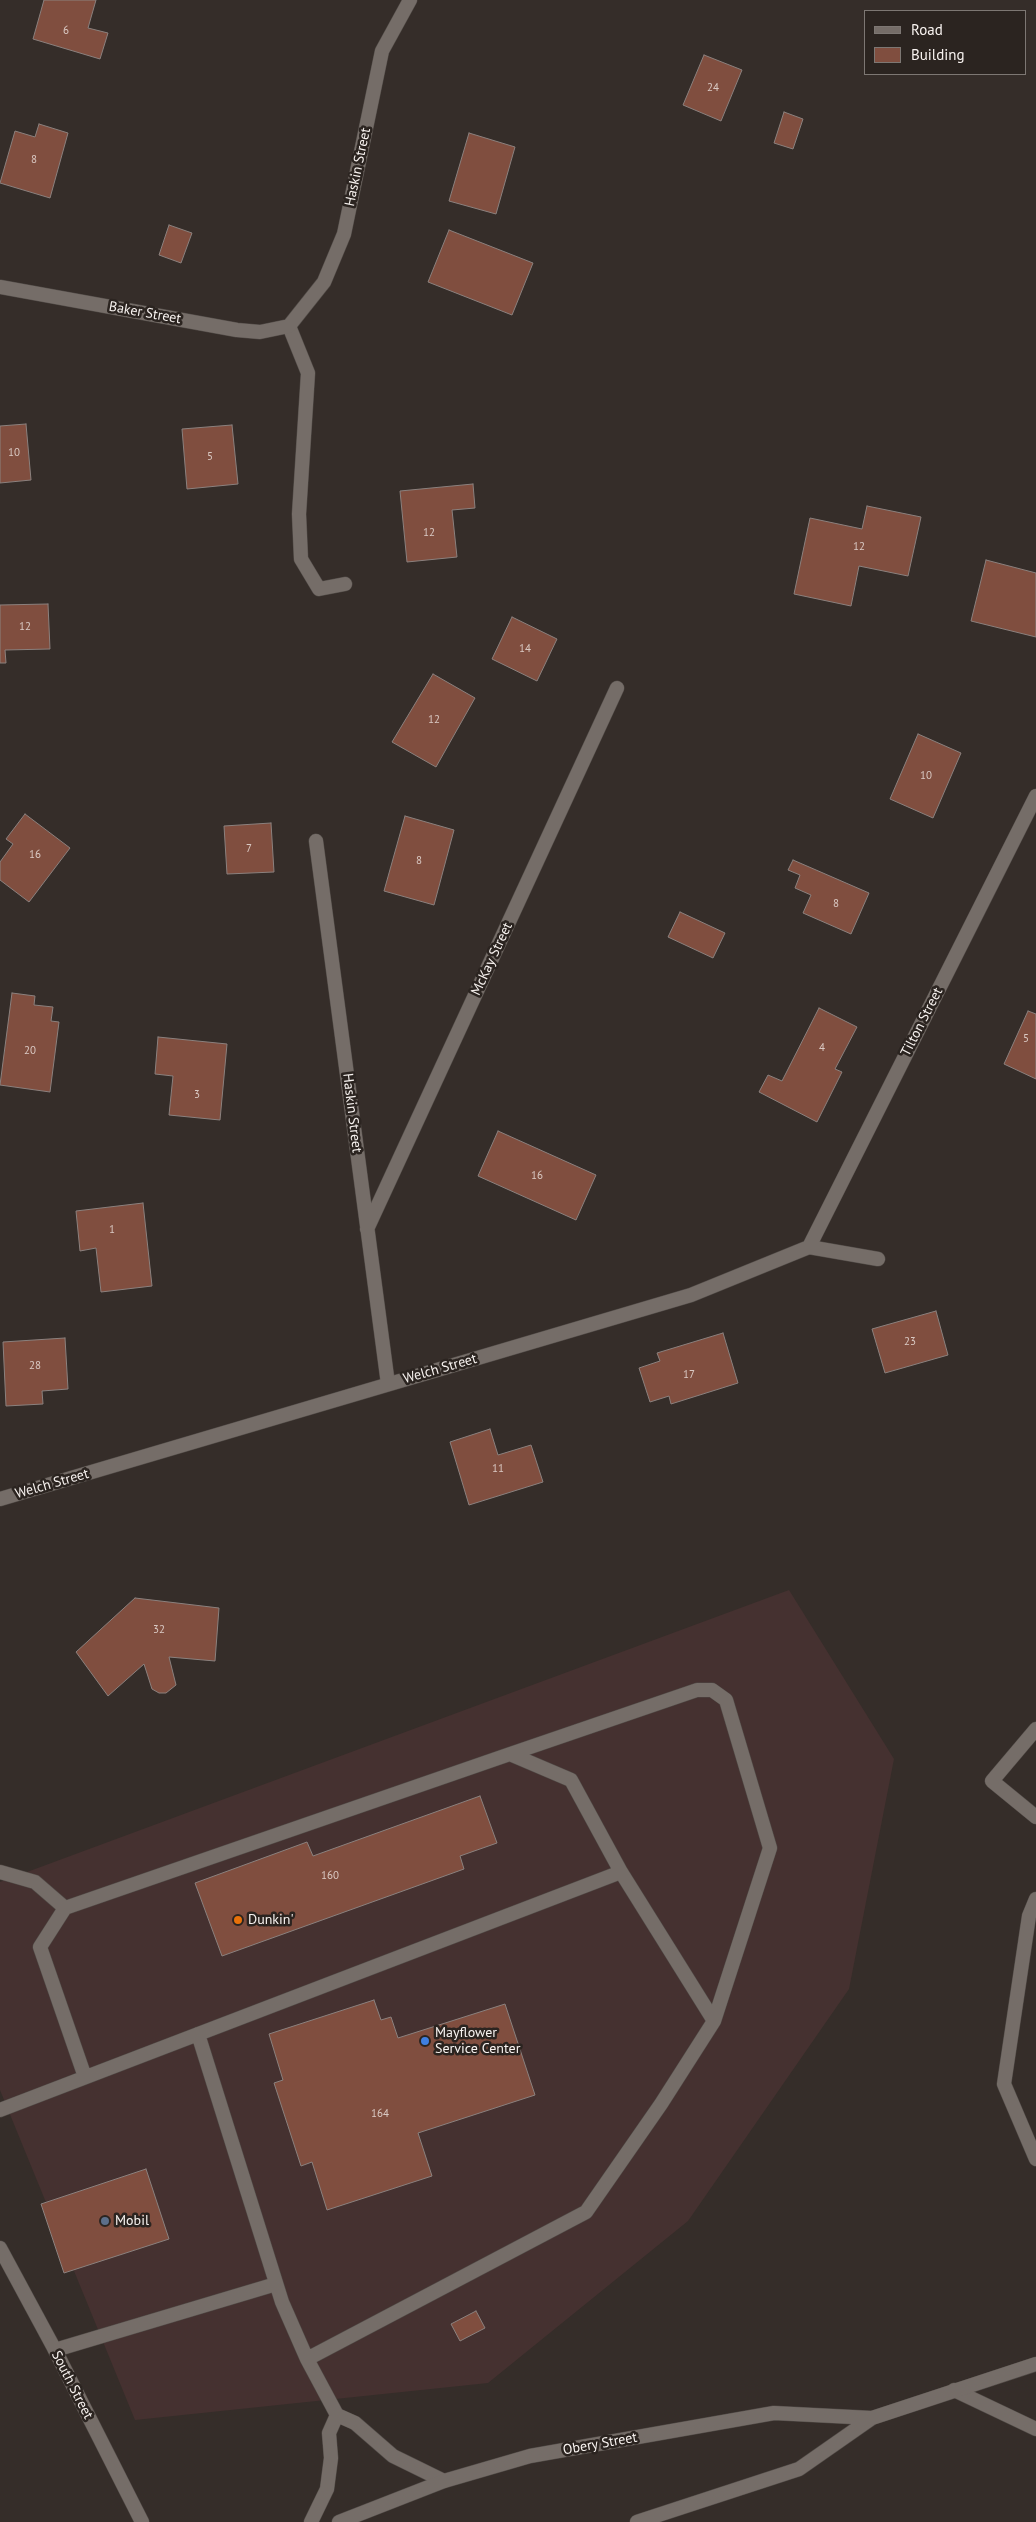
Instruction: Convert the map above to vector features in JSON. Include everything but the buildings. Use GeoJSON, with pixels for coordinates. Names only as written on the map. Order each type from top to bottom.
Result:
{"type":"FeatureCollection","features":[{"type":"Feature","properties":{"kind":"street","name":"Haskin Street"},"geometry":{"type":"LineString","coordinates":[[289,326],[324,282],[344,234],[382,51],[410,0]]}},
{"type":"Feature","properties":{"kind":"street","name":"Baker Street"},"geometry":{"type":"LineString","coordinates":[[0,288],[237,330],[260,332],[289,326]]}},
{"type":"Feature","properties":{"kind":"street"},"geometry":{"type":"LineString","coordinates":[[289,326],[308,373],[299,514],[302,559],[319,589],[345,584]]}},
{"type":"Feature","properties":{"kind":"street","name":"McKay Street"},"geometry":{"type":"LineString","coordinates":[[367,1229],[617,688]]}},
{"type":"Feature","properties":{"kind":"street","name":"Tilton Street"},"geometry":{"type":"LineString","coordinates":[[809,1247],[1036,796]]}},
{"type":"Feature","properties":{"kind":"street","name":"Haskin Street"},"geometry":{"type":"LineString","coordinates":[[316,841],[388,1384]]}},
{"type":"Feature","properties":{"kind":"street"},"geometry":{"type":"LineString","coordinates":[[809,1247],[878,1259]]}},
{"type":"Feature","properties":{"kind":"street","name":"Welch Street"},"geometry":{"type":"LineString","coordinates":[[0,1499],[691,1295],[809,1247]]}},
{"type":"Feature","properties":{"kind":"street"},"geometry":{"type":"LineString","coordinates":[[84,2077],[40,1947],[65,1908],[697,1690],[712,1690],[726,1700],[770,1848],[714,2020],[661,2104],[586,2212],[307,2359]]}},
{"type":"Feature","properties":{"kind":"street"},"geometry":{"type":"LineString","coordinates":[[1036,1728],[992,1780],[1036,1817]]}},
{"type":"Feature","properties":{"kind":"street"},"geometry":{"type":"LineString","coordinates":[[510,1754],[571,1780],[621,1872],[714,2020]]}},
{"type":"Feature","properties":{"kind":"street"},"geometry":{"type":"LineString","coordinates":[[0,1872],[35,1882],[65,1908]]}},
{"type":"Feature","properties":{"kind":"street"},"geometry":{"type":"LineString","coordinates":[[0,2110],[621,1872]]}},
{"type":"Feature","properties":{"kind":"street"},"geometry":{"type":"LineString","coordinates":[[1036,1899],[1029,1916],[1004,2084],[1036,2159]]}},
{"type":"Feature","properties":{"kind":"street"},"geometry":{"type":"LineString","coordinates":[[198,2034],[282,2302],[307,2359],[337,2414],[355,2423],[393,2456],[444,2481]]}},
{"type":"Feature","properties":{"kind":"street","name":"South Street"},"geometry":{"type":"LineString","coordinates":[[0,2248],[55,2350],[142,2522]]}},
{"type":"Feature","properties":{"kind":"street"},"geometry":{"type":"LineString","coordinates":[[55,2350],[276,2284]]}},
{"type":"Feature","properties":{"kind":"street","name":"Obery Street"},"geometry":{"type":"LineString","coordinates":[[637,2522],[799,2469],[872,2418],[1036,2364]]}},
{"type":"Feature","properties":{"kind":"street"},"geometry":{"type":"LineString","coordinates":[[954,2390],[1036,2428]]}},
{"type":"Feature","properties":{"kind":"street","name":"Obery Street"},"geometry":{"type":"LineString","coordinates":[[339,2522],[444,2481],[530,2456],[774,2413],[872,2418]]}},
{"type":"Feature","properties":{"kind":"street"},"geometry":{"type":"LineString","coordinates":[[311,2522],[327,2489],[332,2458],[329,2433],[337,2414]]}},
{"type":"Feature","properties":{"kind":"shaded area"},"geometry":{"type":"Polygon","coordinates":[[[789,1590],[894,1759],[849,1989],[688,2221],[488,2383],[135,2420],[0,2090],[0,1882],[789,1590]]]}},
{"type":"Feature","properties":{"kind":"place","name":"Dunkin'"},"geometry":{"type":"Point","coordinates":[238,1920]}},
{"type":"Feature","properties":{"kind":"place","name":"Mayflower Service Center"},"geometry":{"type":"Point","coordinates":[425,2041]}},
{"type":"Feature","properties":{"kind":"place","name":"Mobil"},"geometry":{"type":"Point","coordinates":[105,2221]}}]}
